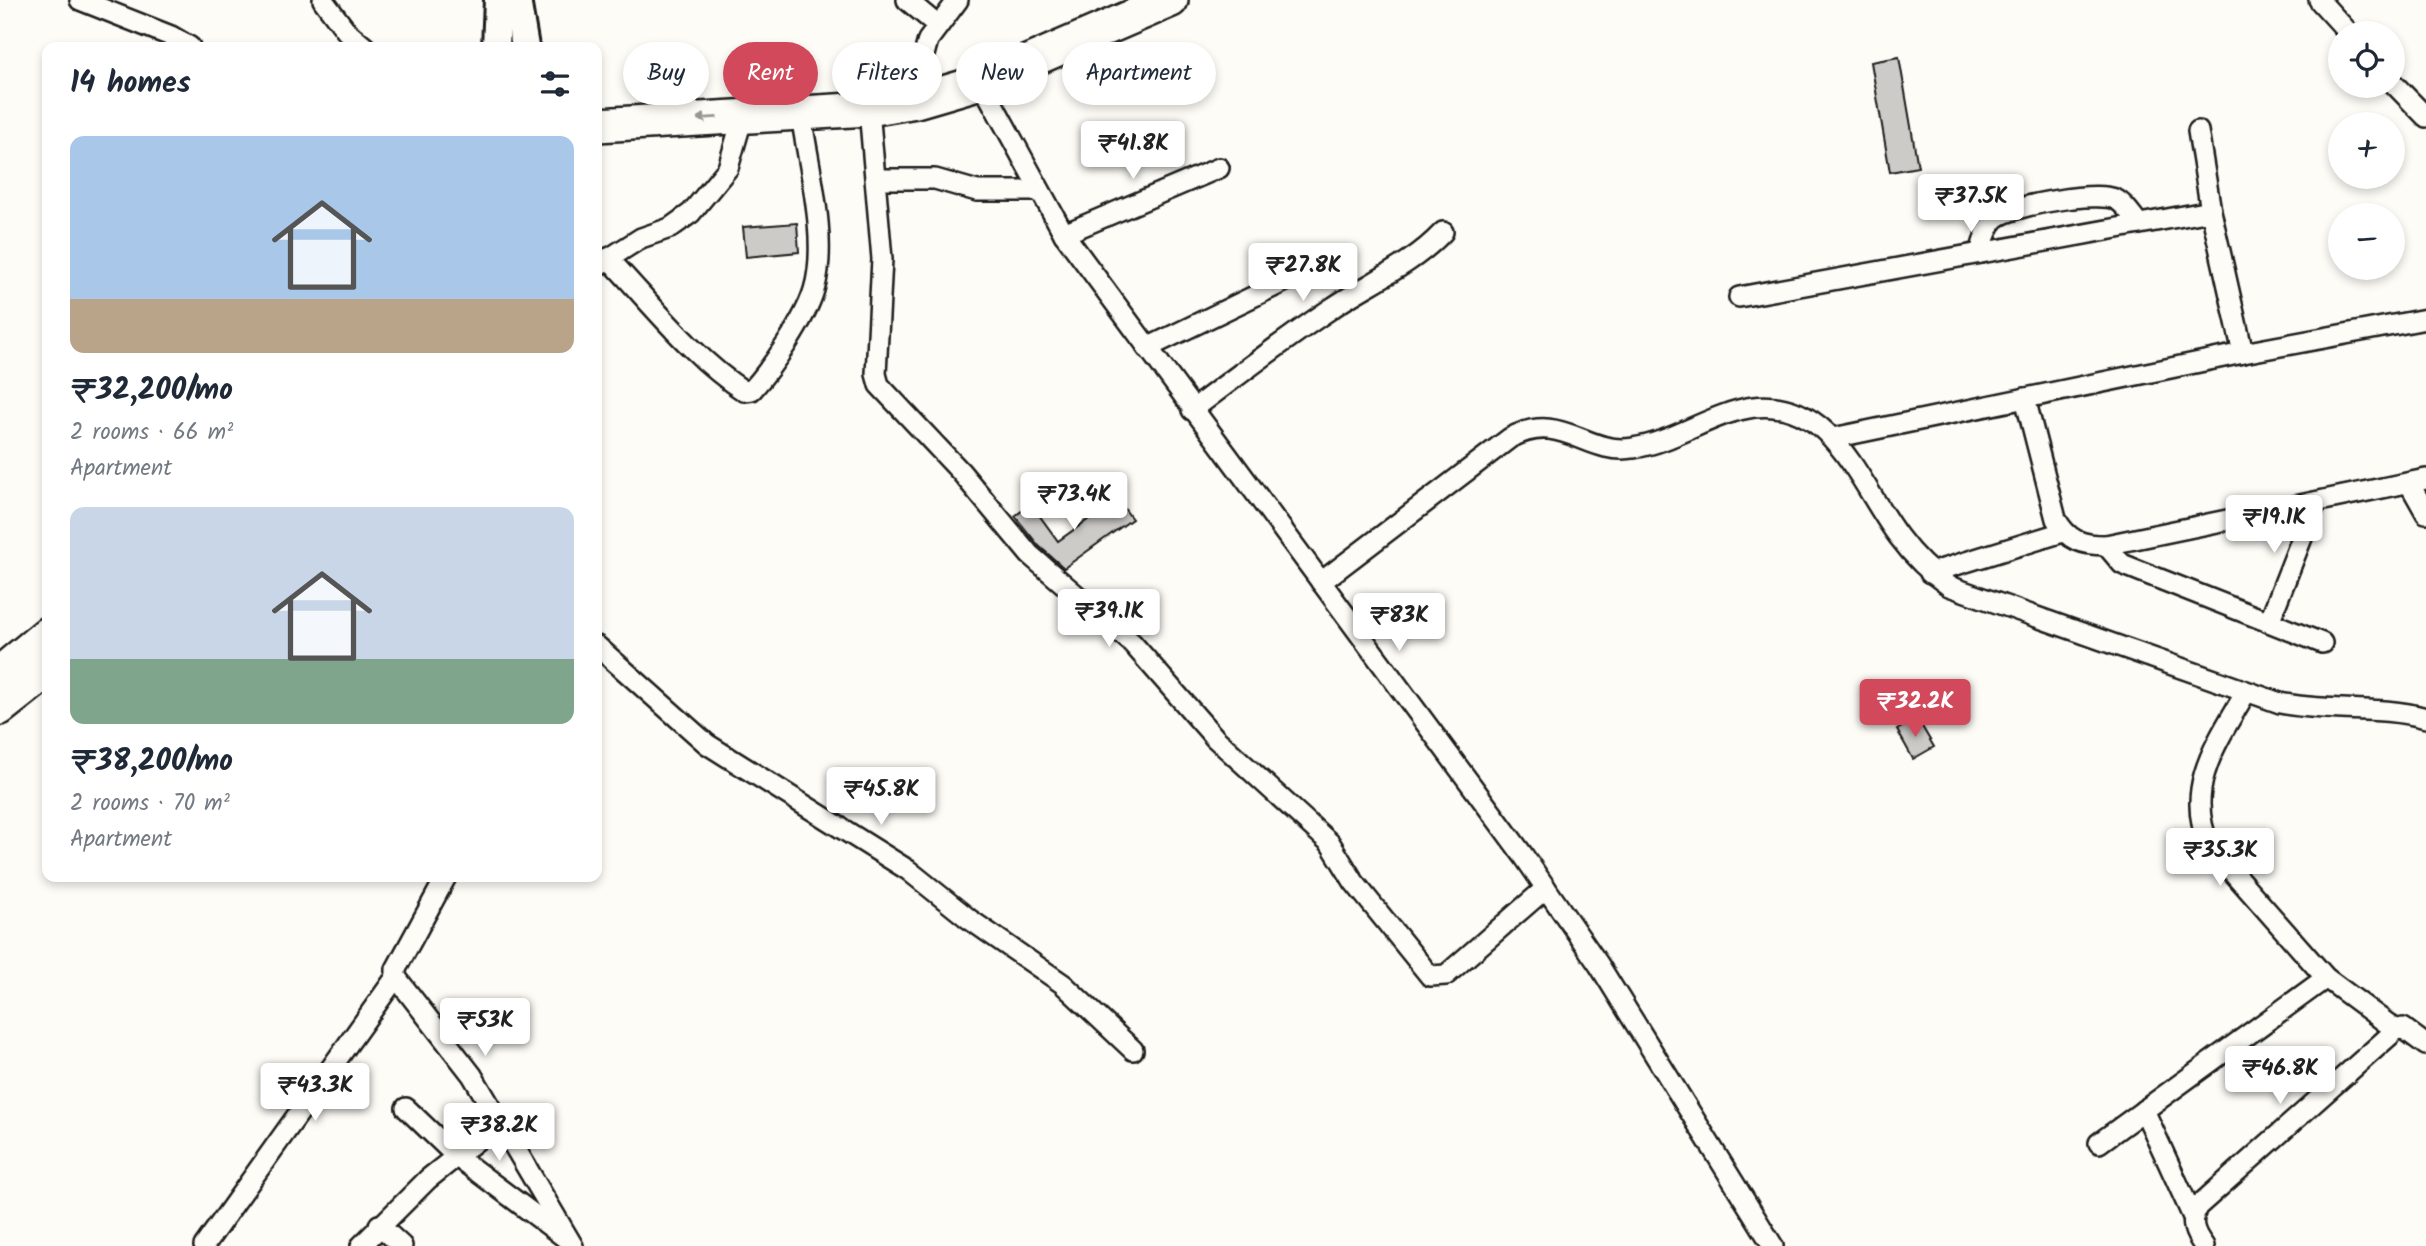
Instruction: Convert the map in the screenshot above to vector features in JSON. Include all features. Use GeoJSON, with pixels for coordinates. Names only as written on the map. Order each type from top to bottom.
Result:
{"type":"FeatureCollection","features":[{"type":"Feature","properties":{"kind":"highway"},"geometry":{"type":"LineString","coordinates":[[942,70],[993,54],[1119,0]]}},
{"type":"Feature","properties":{"kind":"highway"},"geometry":{"type":"LineString","coordinates":[[1048,53],[1171,0]]}},
{"type":"Feature","properties":{"kind":"highway"},"geometry":{"type":"LineString","coordinates":[[602,104],[832,89]]}},
{"type":"Feature","properties":{"kind":"highway"},"geometry":{"type":"LineString","coordinates":[[602,125],[869,109],[916,101],[956,89]]}},
{"type":"Feature","properties":{"kind":"highway"},"geometry":{"type":"LineString","coordinates":[[0,673],[42,638]]}},
{"type":"Feature","properties":{"kind":"highway"},"geometry":{"type":"LineString","coordinates":[[0,708],[42,675]]}},
{"type":"Feature","properties":{"kind":"main road"},"geometry":{"type":"LineString","coordinates":[[498,42],[517,2]]}},
{"type":"Feature","properties":{"kind":"main road"},"geometry":{"type":"LineString","coordinates":[[517,2],[524,42]]}},
{"type":"Feature","properties":{"kind":"street"},"geometry":{"type":"LineString","coordinates":[[80,0],[181,42]]}},
{"type":"Feature","properties":{"kind":"street"},"geometry":{"type":"LineString","coordinates":[[323,0],[339,24],[359,42]]}},
{"type":"Feature","properties":{"kind":"street"},"geometry":{"type":"LineString","coordinates":[[907,0],[937,25]]}},
{"type":"Feature","properties":{"kind":"street"},"geometry":{"type":"LineString","coordinates":[[928,42],[937,25],[958,0]]}},
{"type":"Feature","properties":{"kind":"street"},"geometry":{"type":"LineString","coordinates":[[2319,0],[2338,21]]}},
{"type":"Feature","properties":{"kind":"street"},"geometry":{"type":"LineString","coordinates":[[2405,95],[2426,117]]}},
{"type":"Feature","properties":{"kind":"street"},"geometry":{"type":"LineString","coordinates":[[993,105],[1064,234],[1546,888],[1599,965],[1773,1246]]}},
{"type":"Feature","properties":{"kind":"street"},"geometry":{"type":"LineString","coordinates":[[869,109],[882,259],[876,374],[879,385],[961,471],[1031,555],[1132,643],[1215,738],[1330,843],[1354,882],[1430,976],[1446,975],[1546,888]]}},
{"type":"Feature","properties":{"kind":"street"},"geometry":{"type":"LineString","coordinates":[[743,116],[728,169],[691,214],[681,222],[641,238],[602,262],[696,352],[744,391],[752,390],[797,324],[815,288],[819,247],[801,114]]}},
{"type":"Feature","properties":{"kind":"street"},"geometry":{"type":"LineString","coordinates":[[2198,131],[2211,211],[2243,353]]}},
{"type":"Feature","properties":{"kind":"street"},"geometry":{"type":"LineString","coordinates":[[1064,234],[1219,168]]}},
{"type":"Feature","properties":{"kind":"street"},"geometry":{"type":"LineString","coordinates":[[877,179],[935,179],[977,191],[1038,191]]}},
{"type":"Feature","properties":{"kind":"street"},"geometry":{"type":"LineString","coordinates":[[1980,253],[1987,230],[1995,219],[2007,211],[2023,207],[2099,195],[2115,199],[2139,224]]}},
{"type":"Feature","properties":{"kind":"street"},"geometry":{"type":"LineString","coordinates":[[1739,297],[2211,211]]}},
{"type":"Feature","properties":{"kind":"street"},"geometry":{"type":"LineString","coordinates":[[1192,410],[1335,305],[1425,251],[1443,232]]}},
{"type":"Feature","properties":{"kind":"street"},"geometry":{"type":"LineString","coordinates":[[1147,348],[1300,274]]}},
{"type":"Feature","properties":{"kind":"street"},"geometry":{"type":"LineString","coordinates":[[1833,439],[2243,353],[2426,319]]}},
{"type":"Feature","properties":{"kind":"street"},"geometry":{"type":"LineString","coordinates":[[2025,398],[2056,519],[2063,532],[2076,542],[2106,545],[2418,481],[2426,513]]}},
{"type":"Feature","properties":{"kind":"street"},"geometry":{"type":"LineString","coordinates":[[1321,582],[1510,438],[1525,430],[1541,427],[1611,448],[1630,449],[1727,414],[1772,406],[1814,421],[1833,439],[1849,458],[1898,536],[1930,573],[1967,594],[2130,648],[2246,692],[2312,709],[2388,712],[2426,718]]}},
{"type":"Feature","properties":{"kind":"street"},"geometry":{"type":"LineString","coordinates":[[2269,622],[2316,502]]}},
{"type":"Feature","properties":{"kind":"street"},"geometry":{"type":"LineString","coordinates":[[1930,573],[2063,532]]}},
{"type":"Feature","properties":{"kind":"street"},"geometry":{"type":"LineString","coordinates":[[2106,545],[2122,564],[2322,643]]}},
{"type":"Feature","properties":{"kind":"street"},"geometry":{"type":"LineString","coordinates":[[602,650],[707,744],[908,870],[969,919],[1063,984],[1133,1050]]}},
{"type":"Feature","properties":{"kind":"street"},"geometry":{"type":"LineString","coordinates":[[2246,692],[2211,755],[2202,778],[2200,825],[2209,845],[2326,978],[2396,1031]]}},
{"type":"Feature","properties":{"kind":"street"},"geometry":{"type":"LineString","coordinates":[[204,1246],[396,977],[396,968],[443,882]]}},
{"type":"Feature","properties":{"kind":"street"},"geometry":{"type":"LineString","coordinates":[[396,977],[472,1075],[572,1244]]}},
{"type":"Feature","properties":{"kind":"street"},"geometry":{"type":"LineString","coordinates":[[2099,1143],[2326,978]]}},
{"type":"Feature","properties":{"kind":"street"},"geometry":{"type":"LineString","coordinates":[[2193,1217],[2197,1207],[2396,1031],[2403,1028],[2426,1045]]}},
{"type":"Feature","properties":{"kind":"street"},"geometry":{"type":"LineString","coordinates":[[406,1108],[456,1156],[572,1244]]}},
{"type":"Feature","properties":{"kind":"street"},"geometry":{"type":"LineString","coordinates":[[2144,1110],[2193,1217],[2194,1233],[2204,1246]]}},
{"type":"Feature","properties":{"kind":"street"},"geometry":{"type":"LineString","coordinates":[[361,1246],[379,1225],[456,1156],[501,1121]]}},
{"type":"Feature","properties":{"kind":"street"},"geometry":{"type":"LineString","coordinates":[[379,1225],[402,1246]]}},
{"type":"Feature","properties":{"kind":"building"},"geometry":{"type":"Polygon","coordinates":[[[1899,57],[1918,167],[1890,172],[1871,62],[1899,57]]]}},
{"type":"Feature","properties":{"kind":"building"},"geometry":{"type":"Polygon","coordinates":[[[797,223],[799,252],[746,257],[743,227],[797,223]]]}},
{"type":"Feature","properties":{"kind":"building"},"geometry":{"type":"Polygon","coordinates":[[[1117,499],[1132,519],[1064,568],[1039,546],[1015,516],[1031,504],[1058,541],[1117,499]]]}},
{"type":"Feature","properties":{"kind":"building"},"geometry":{"type":"Polygon","coordinates":[[[1917,718],[1934,747],[1913,759],[1897,730],[1917,718]]]}}]}
